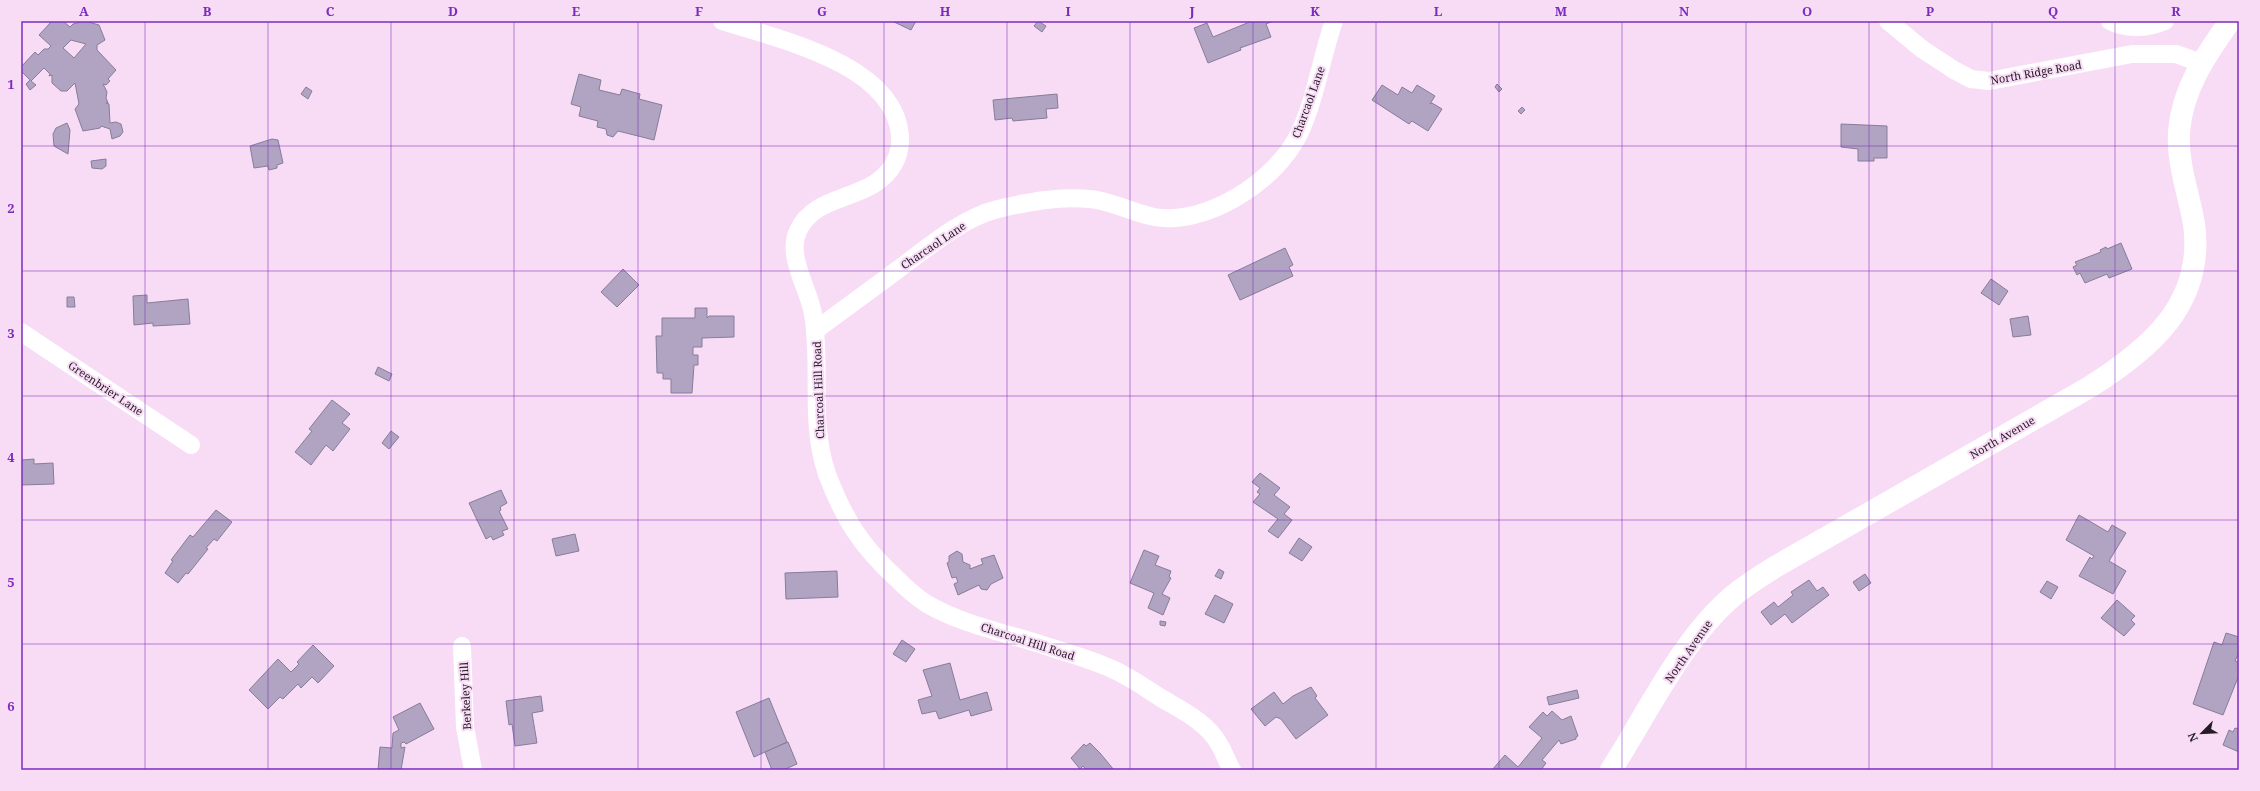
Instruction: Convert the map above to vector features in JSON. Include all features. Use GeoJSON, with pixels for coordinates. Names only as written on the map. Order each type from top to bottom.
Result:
{"type":"FeatureCollection","features":[{"type":"Feature","properties":{"kind":"street","name":"Charcoal Hill Road"},"geometry":{"type":"LineString","coordinates":[[722,21],[830,58],[856,72],[888,100],[895,113],[900,141],[898,156],[893,166],[874,184],[812,210],[802,222],[796,235],[795,250],[811,299],[816,330],[820,446],[827,472],[841,507],[872,555],[904,586],[926,603],[958,618],[1120,672],[1203,725],[1219,742],[1232,770]]}},
{"type":"Feature","properties":{"kind":"street","name":"Charcaol Lane"},"geometry":{"type":"LineString","coordinates":[[816,330],[956,228],[996,210],[1041,200],[1090,199],[1156,217],[1186,217],[1213,210],[1231,201],[1253,186],[1282,160],[1299,135],[1316,88],[1334,21]]}},
{"type":"Feature","properties":{"kind":"street","name":"North Ridge Road"},"geometry":{"type":"LineString","coordinates":[[1888,21],[1922,48],[1971,79],[1989,81],[2132,54],[2176,54],[2201,63]]}},
{"type":"Feature","properties":{"kind":"street"},"geometry":{"type":"LineString","coordinates":[[2110,21],[2135,27],[2151,26],[2166,21]]}},
{"type":"Feature","properties":{"kind":"street","name":"North Avenue"},"geometry":{"type":"LineString","coordinates":[[1612,770],[1687,649],[1706,624],[1732,596],[1795,556],[2093,385],[2136,356],[2160,333],[2180,304],[2193,268],[2195,242],[2194,226],[2181,162],[2179,132],[2185,101],[2201,63],[2230,21]]}},
{"type":"Feature","properties":{"kind":"street","name":"Greenbrier Lane"},"geometry":{"type":"LineString","coordinates":[[21,332],[191,445]]}},
{"type":"Feature","properties":{"kind":"street","name":"Berkeley Hill"},"geometry":{"type":"LineString","coordinates":[[462,646],[465,727],[474,770]]}},
{"type":"Feature","properties":{"kind":"building"},"geometry":{"type":"Polygon","coordinates":[[[52,21],[63,21],[70,27],[73,24],[85,21],[99,25],[105,40],[97,45],[97,50],[116,70],[108,79],[110,81],[106,85],[103,84],[107,92],[106,98],[108,103],[106,103],[109,104],[110,123],[116,122],[121,124],[123,132],[120,136],[112,139],[110,129],[101,126],[100,128],[83,131],[75,109],[79,104],[75,83],[67,91],[61,91],[52,83],[52,75],[49,76],[50,74],[44,68],[31,81],[36,85],[30,90],[26,84],[30,80],[21,71],[21,67],[35,52],[38,55],[44,49],[48,49],[51,46],[39,35],[52,21]],[[71,40],[63,48],[74,58],[86,44],[71,40]]]}},
{"type":"Feature","properties":{"kind":"building"},"geometry":{"type":"Polygon","coordinates":[[[892,21],[916,21],[911,30],[892,21]]]}},
{"type":"Feature","properties":{"kind":"building"},"geometry":{"type":"Polygon","coordinates":[[[1038,21],[1046,26],[1042,32],[1034,26],[1038,21]]]}},
{"type":"Feature","properties":{"kind":"building"},"geometry":{"type":"Polygon","coordinates":[[[1252,21],[1273,21],[1266,24],[1271,37],[1240,48],[1241,50],[1208,63],[1194,28],[1207,23],[1213,37],[1252,21]]]}},
{"type":"Feature","properties":{"kind":"building"},"geometry":{"type":"Polygon","coordinates":[[[579,74],[601,80],[599,90],[620,95],[622,89],[640,94],[639,99],[662,105],[654,140],[618,131],[613,137],[607,135],[606,129],[597,127],[598,121],[579,116],[581,107],[571,104],[579,74]]]}},
{"type":"Feature","properties":{"kind":"building"},"geometry":{"type":"Polygon","coordinates":[[[1497,84],[1502,89],[1499,92],[1495,87],[1497,84]]]}},
{"type":"Feature","properties":{"kind":"building"},"geometry":{"type":"Polygon","coordinates":[[[1382,85],[1398,95],[1402,87],[1412,93],[1417,85],[1435,96],[1430,104],[1432,103],[1442,109],[1428,131],[1412,121],[1409,124],[1372,100],[1382,85]]]}},
{"type":"Feature","properties":{"kind":"building"},"geometry":{"type":"Polygon","coordinates":[[[306,87],[312,91],[308,99],[301,94],[306,87]]]}},
{"type":"Feature","properties":{"kind":"building"},"geometry":{"type":"Polygon","coordinates":[[[1057,94],[1058,108],[1046,109],[1047,118],[1013,121],[1012,118],[995,120],[993,100],[1057,94]]]}},
{"type":"Feature","properties":{"kind":"building"},"geometry":{"type":"Polygon","coordinates":[[[1522,107],[1525,110],[1521,114],[1518,111],[1522,107]]]}},
{"type":"Feature","properties":{"kind":"building"},"geometry":{"type":"Polygon","coordinates":[[[67,123],[70,130],[68,154],[54,146],[53,134],[56,128],[67,123]]]}},
{"type":"Feature","properties":{"kind":"building"},"geometry":{"type":"Polygon","coordinates":[[[1841,124],[1887,126],[1887,158],[1874,158],[1874,161],[1858,161],[1858,149],[1841,147],[1841,124]]]}},
{"type":"Feature","properties":{"kind":"building"},"geometry":{"type":"Polygon","coordinates":[[[272,139],[278,140],[283,163],[277,165],[277,168],[269,170],[268,166],[254,168],[250,146],[272,139]]]}},
{"type":"Feature","properties":{"kind":"building"},"geometry":{"type":"Polygon","coordinates":[[[106,159],[106,166],[102,169],[92,168],[91,161],[106,159]]]}},
{"type":"Feature","properties":{"kind":"building"},"geometry":{"type":"Polygon","coordinates":[[[2121,243],[2132,269],[2109,278],[2107,274],[2085,283],[2080,273],[2077,275],[2073,267],[2077,265],[2075,262],[2101,252],[2100,250],[2106,247],[2107,249],[2121,243]]]}},
{"type":"Feature","properties":{"kind":"building"},"geometry":{"type":"Polygon","coordinates":[[[1285,248],[1293,265],[1289,267],[1293,276],[1240,300],[1228,275],[1285,248]]]}},
{"type":"Feature","properties":{"kind":"building"},"geometry":{"type":"Polygon","coordinates":[[[623,269],[639,285],[617,307],[601,292],[623,269]]]}},
{"type":"Feature","properties":{"kind":"building"},"geometry":{"type":"Polygon","coordinates":[[[1991,279],[2008,291],[1999,305],[1981,293],[1991,279]]]}},
{"type":"Feature","properties":{"kind":"building"},"geometry":{"type":"Polygon","coordinates":[[[147,295],[147,303],[188,299],[190,324],[153,326],[153,323],[134,325],[133,296],[147,295]]]}},
{"type":"Feature","properties":{"kind":"building"},"geometry":{"type":"Polygon","coordinates":[[[67,297],[74,297],[75,307],[67,307],[67,297]]]}},
{"type":"Feature","properties":{"kind":"building"},"geometry":{"type":"Polygon","coordinates":[[[695,308],[707,308],[707,318],[709,316],[734,316],[734,337],[702,338],[702,347],[693,347],[693,355],[698,355],[698,365],[694,365],[692,393],[671,393],[671,379],[663,379],[663,373],[657,373],[656,336],[662,336],[662,318],[695,318],[695,308]]]}},
{"type":"Feature","properties":{"kind":"building"},"geometry":{"type":"Polygon","coordinates":[[[2028,316],[2031,335],[2013,337],[2010,319],[2028,316]]]}},
{"type":"Feature","properties":{"kind":"building"},"geometry":{"type":"Polygon","coordinates":[[[378,367],[392,374],[389,381],[375,374],[378,367]]]}},
{"type":"Feature","properties":{"kind":"building"},"geometry":{"type":"Polygon","coordinates":[[[332,400],[350,414],[342,423],[350,429],[333,451],[326,445],[311,465],[295,452],[312,431],[309,429],[332,400]]]}},
{"type":"Feature","properties":{"kind":"building"},"geometry":{"type":"Polygon","coordinates":[[[391,431],[399,437],[389,449],[382,443],[391,431]]]}},
{"type":"Feature","properties":{"kind":"building"},"geometry":{"type":"Polygon","coordinates":[[[21,457],[22,460],[34,459],[34,464],[53,463],[54,484],[21,485],[21,457]]]}},
{"type":"Feature","properties":{"kind":"building"},"geometry":{"type":"Polygon","coordinates":[[[1260,473],[1280,488],[1274,495],[1290,507],[1284,514],[1292,520],[1278,538],[1268,531],[1278,519],[1253,502],[1260,494],[1257,492],[1260,488],[1252,482],[1260,473]]]}},
{"type":"Feature","properties":{"kind":"building"},"geometry":{"type":"Polygon","coordinates":[[[501,490],[507,503],[500,507],[501,510],[499,511],[508,529],[502,531],[504,535],[493,540],[491,536],[486,539],[469,503],[501,490]]]}},
{"type":"Feature","properties":{"kind":"building"},"geometry":{"type":"Polygon","coordinates":[[[216,510],[232,522],[217,541],[214,539],[206,548],[208,549],[188,574],[186,573],[178,583],[165,573],[173,561],[171,560],[190,535],[193,537],[216,510]]]}},
{"type":"Feature","properties":{"kind":"building"},"geometry":{"type":"Polygon","coordinates":[[[2079,515],[2108,532],[2112,525],[2126,533],[2109,561],[2126,571],[2113,594],[2079,576],[2090,557],[2092,559],[2094,556],[2066,540],[2079,515]]]}},
{"type":"Feature","properties":{"kind":"building"},"geometry":{"type":"Polygon","coordinates":[[[575,534],[579,551],[556,556],[552,539],[575,534]]]}},
{"type":"Feature","properties":{"kind":"building"},"geometry":{"type":"Polygon","coordinates":[[[1299,538],[1312,547],[1302,561],[1289,553],[1299,538]]]}},
{"type":"Feature","properties":{"kind":"building"},"geometry":{"type":"Polygon","coordinates":[[[1144,550],[1159,556],[1155,565],[1171,571],[1169,577],[1171,578],[1162,594],[1170,598],[1163,615],[1148,608],[1154,593],[1130,583],[1144,550]]]}},
{"type":"Feature","properties":{"kind":"building"},"geometry":{"type":"Polygon","coordinates":[[[957,551],[962,554],[963,562],[970,565],[970,569],[983,564],[981,559],[994,555],[1003,578],[991,584],[987,590],[981,589],[979,585],[958,595],[954,584],[958,582],[956,577],[952,578],[947,563],[949,562],[949,556],[957,551]]]}},
{"type":"Feature","properties":{"kind":"building"},"geometry":{"type":"Polygon","coordinates":[[[1219,569],[1224,572],[1221,579],[1215,576],[1219,569]]]}},
{"type":"Feature","properties":{"kind":"building"},"geometry":{"type":"Polygon","coordinates":[[[837,571],[838,597],[786,599],[785,573],[837,571]]]}},
{"type":"Feature","properties":{"kind":"building"},"geometry":{"type":"Polygon","coordinates":[[[1865,574],[1871,583],[1859,591],[1853,582],[1865,574]]]}},
{"type":"Feature","properties":{"kind":"building"},"geometry":{"type":"Polygon","coordinates":[[[1809,580],[1817,591],[1823,587],[1829,595],[1792,623],[1785,614],[1771,625],[1761,612],[1774,602],[1778,607],[1793,595],[1791,592],[1809,580]]]}},
{"type":"Feature","properties":{"kind":"building"},"geometry":{"type":"Polygon","coordinates":[[[2047,581],[2058,587],[2051,599],[2040,592],[2047,581]]]}},
{"type":"Feature","properties":{"kind":"building"},"geometry":{"type":"Polygon","coordinates":[[[1215,595],[1233,604],[1224,623],[1205,614],[1215,595]]]}},
{"type":"Feature","properties":{"kind":"building"},"geometry":{"type":"Polygon","coordinates":[[[2117,600],[2135,616],[2131,620],[2135,624],[2124,636],[2101,618],[2117,600]]]}},
{"type":"Feature","properties":{"kind":"building"},"geometry":{"type":"Polygon","coordinates":[[[1160,621],[1166,622],[1165,626],[1160,625],[1160,621]]]}},
{"type":"Feature","properties":{"kind":"building"},"geometry":{"type":"Polygon","coordinates":[[[2226,633],[2239,637],[2239,652],[2235,661],[2239,662],[2239,675],[2223,715],[2193,704],[2214,642],[2222,645],[2226,633]]]}},
{"type":"Feature","properties":{"kind":"building"},"geometry":{"type":"Polygon","coordinates":[[[902,640],[915,649],[906,662],[893,654],[902,640]]]}},
{"type":"Feature","properties":{"kind":"building"},"geometry":{"type":"Polygon","coordinates":[[[313,645],[334,666],[318,683],[312,677],[301,688],[298,684],[283,699],[280,697],[268,709],[249,690],[278,659],[291,672],[299,664],[297,662],[313,645]]]}},
{"type":"Feature","properties":{"kind":"building"},"geometry":{"type":"Polygon","coordinates":[[[950,663],[960,700],[987,692],[992,710],[971,716],[969,710],[939,719],[936,711],[922,714],[918,700],[932,696],[923,670],[950,663]]]}},
{"type":"Feature","properties":{"kind":"building"},"geometry":{"type":"Polygon","coordinates":[[[1311,687],[1317,696],[1315,698],[1328,715],[1296,739],[1281,719],[1276,717],[1265,726],[1251,709],[1274,692],[1283,704],[1293,696],[1311,687]]]}},
{"type":"Feature","properties":{"kind":"building"},"geometry":{"type":"Polygon","coordinates":[[[1577,690],[1579,698],[1549,705],[1547,697],[1577,690]]]}},
{"type":"Feature","properties":{"kind":"building"},"geometry":{"type":"Polygon","coordinates":[[[541,696],[543,711],[532,713],[537,743],[515,746],[512,724],[509,725],[506,701],[541,696]]]}},
{"type":"Feature","properties":{"kind":"building"},"geometry":{"type":"Polygon","coordinates":[[[769,698],[787,742],[754,757],[736,712],[769,698]]]}},
{"type":"Feature","properties":{"kind":"building"},"geometry":{"type":"Polygon","coordinates":[[[420,703],[434,729],[406,744],[404,742],[401,743],[401,748],[405,747],[401,770],[378,770],[380,747],[392,748],[393,733],[399,730],[393,717],[420,703]]]}},
{"type":"Feature","properties":{"kind":"building"},"geometry":{"type":"Polygon","coordinates":[[[1552,711],[1562,720],[1571,716],[1578,736],[1576,739],[1561,744],[1559,740],[1542,760],[1546,763],[1541,770],[1492,770],[1505,755],[1518,767],[1542,738],[1529,727],[1543,712],[1547,716],[1552,711]]]}},
{"type":"Feature","properties":{"kind":"building"},"geometry":{"type":"Polygon","coordinates":[[[2235,728],[2239,729],[2239,752],[2223,745],[2229,730],[2233,732],[2235,728]]]}},
{"type":"Feature","properties":{"kind":"building"},"geometry":{"type":"Polygon","coordinates":[[[788,742],[797,764],[783,770],[772,770],[765,752],[788,742]]]}},
{"type":"Feature","properties":{"kind":"building"},"geometry":{"type":"Polygon","coordinates":[[[1090,743],[1114,770],[1086,770],[1083,766],[1080,769],[1071,758],[1084,744],[1086,746],[1090,743]]]}}]}
